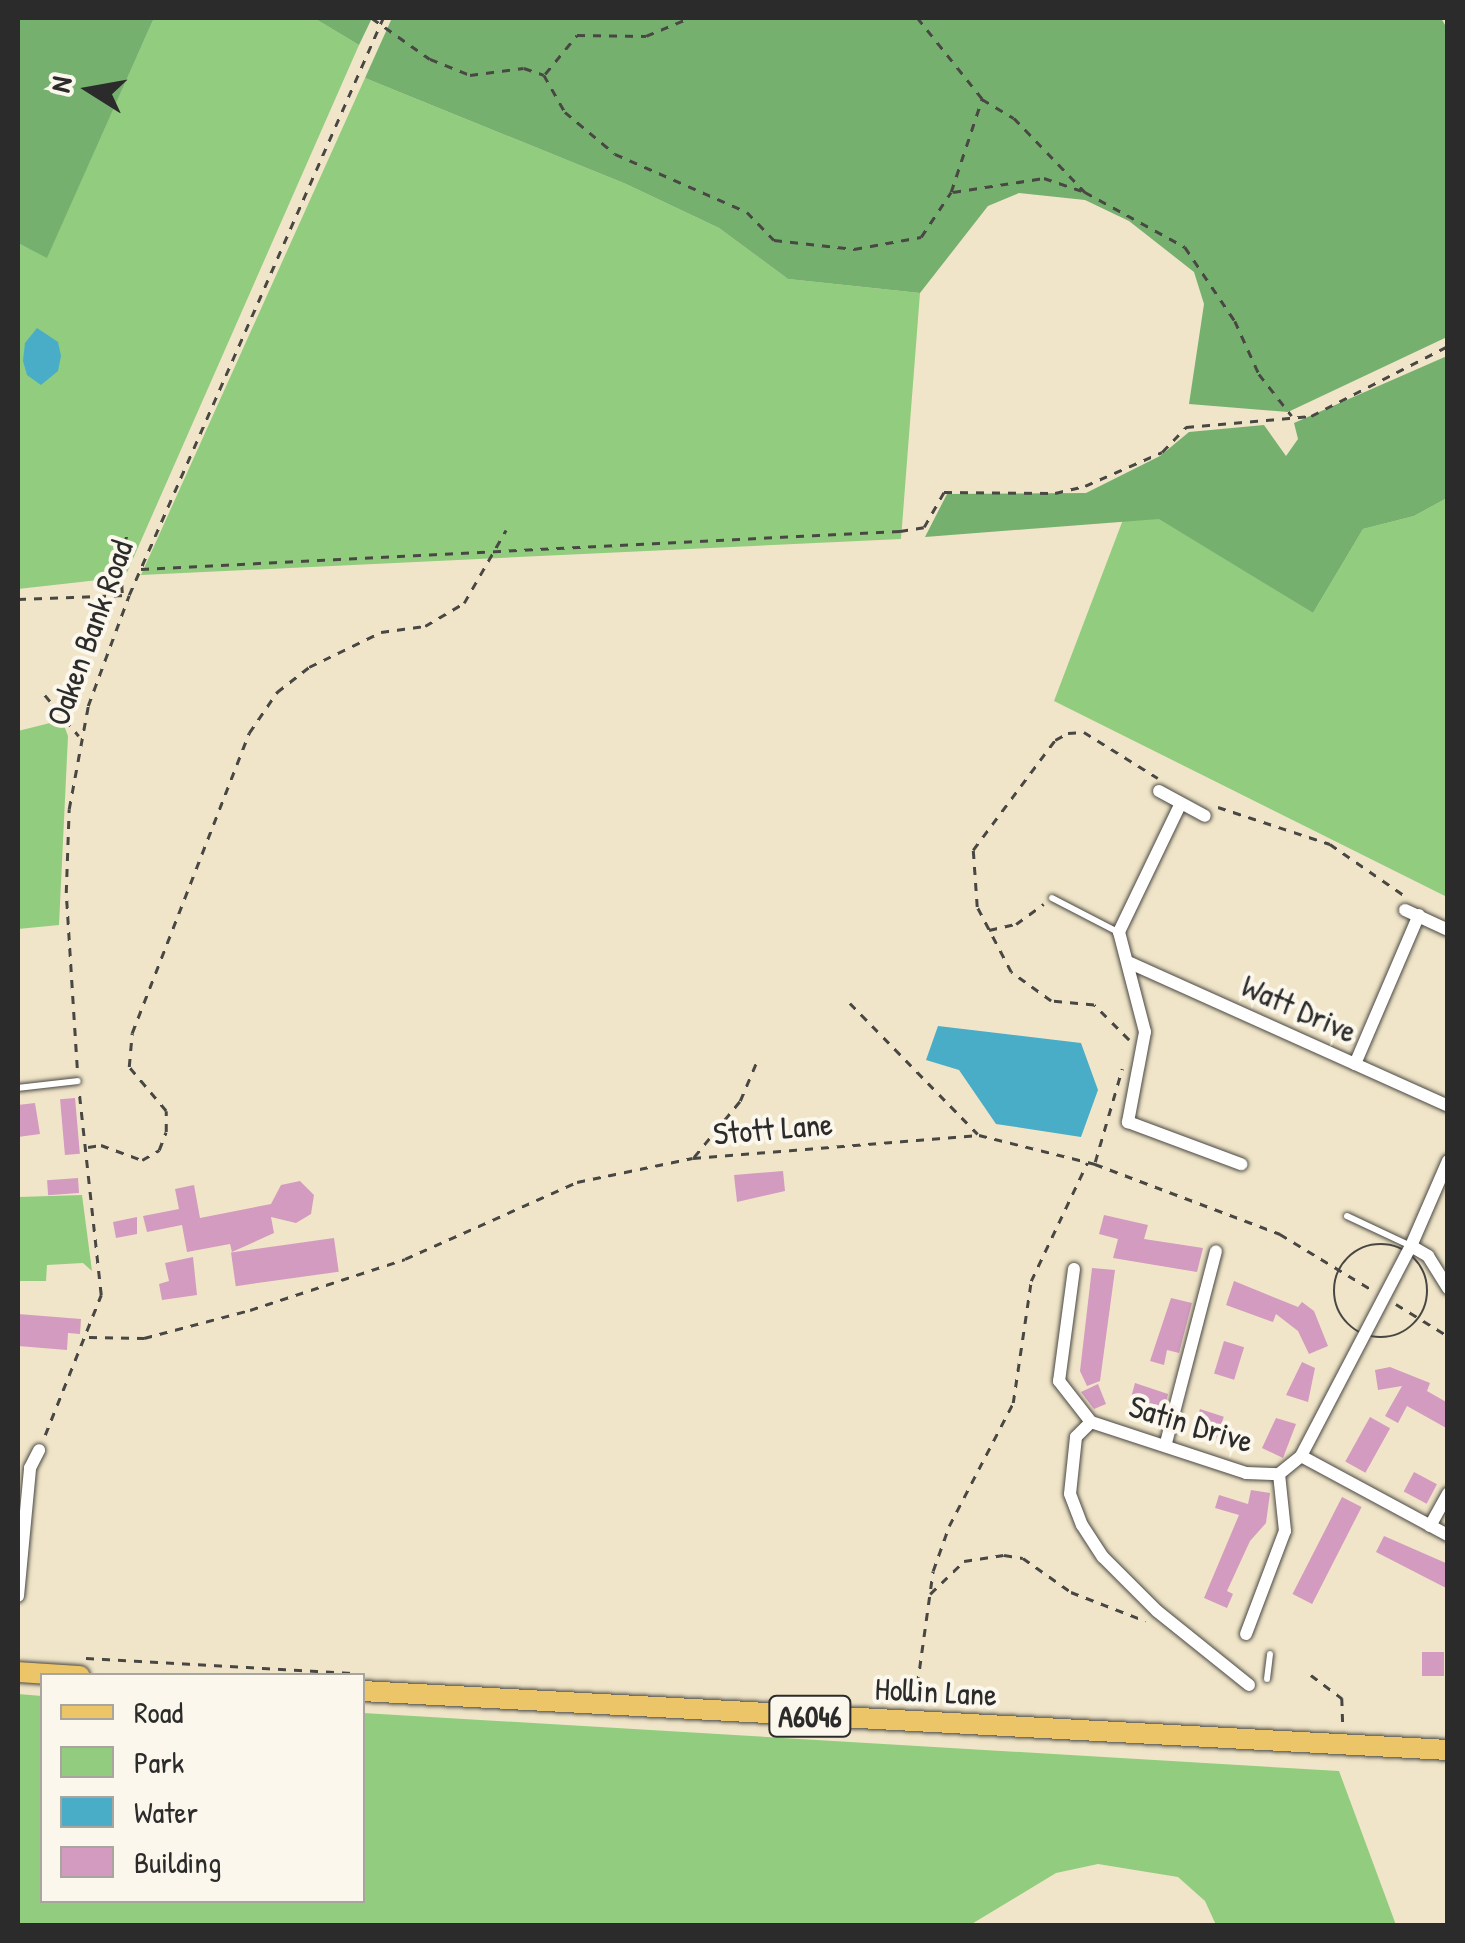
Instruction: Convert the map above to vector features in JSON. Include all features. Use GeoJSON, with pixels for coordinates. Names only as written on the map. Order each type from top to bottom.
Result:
{"type":"FeatureCollection","features":[{"type":"Feature","properties":{"kind":"main road","name":"Hollin Lane"},"geometry":{"type":"LineString","coordinates":[[365,1691],[1448,1750]]}},
{"type":"Feature","properties":{"kind":"street"},"geometry":{"type":"LineString","coordinates":[[1158,791],[1205,816]]}},
{"type":"Feature","properties":{"kind":"street"},"geometry":{"type":"LineString","coordinates":[[1180,804],[1119,932],[1145,1032],[1128,1122],[1241,1164]]}},
{"type":"Feature","properties":{"kind":"street"},"geometry":{"type":"LineString","coordinates":[[1355,1064],[1412,912],[1448,930]]}},
{"type":"Feature","properties":{"kind":"street","name":"Watt Drive"},"geometry":{"type":"LineString","coordinates":[[1128,962],[1448,1106]]}},
{"type":"Feature","properties":{"kind":"street"},"geometry":{"type":"LineString","coordinates":[[1448,1160],[1411,1246],[1301,1456],[1448,1535]]}},
{"type":"Feature","properties":{"kind":"street"},"geometry":{"type":"LineString","coordinates":[[1411,1246],[1428,1256],[1448,1288]]}},
{"type":"Feature","properties":{"kind":"street"},"geometry":{"type":"LineString","coordinates":[[1166,1443],[1216,1251]]}},
{"type":"Feature","properties":{"kind":"street","name":"Satin Drive"},"geometry":{"type":"LineString","coordinates":[[1074,1269],[1059,1381],[1091,1422],[1166,1443],[1246,1473],[1279,1474],[1301,1456]]}},
{"type":"Feature","properties":{"kind":"street"},"geometry":{"type":"LineString","coordinates":[[1050,1311],[1067,1314]]}},
{"type":"Feature","properties":{"kind":"street","name":"Satin Drive"},"geometry":{"type":"LineString","coordinates":[[1091,1422],[1076,1437],[1070,1494],[1103,1557],[1153,1617],[1250,1685]]}},
{"type":"Feature","properties":{"kind":"street"},"geometry":{"type":"LineString","coordinates":[[18,1596],[30,1468],[39,1450]]}},
{"type":"Feature","properties":{"kind":"street"},"geometry":{"type":"LineString","coordinates":[[1246,1634],[1285,1531],[1279,1474]]}},
{"type":"Feature","properties":{"kind":"street"},"geometry":{"type":"LineString","coordinates":[[1430,1526],[1448,1494]]}},
{"type":"Feature","properties":{"kind":"lane"},"geometry":{"type":"LineString","coordinates":[[1052,898],[1119,932]]}},
{"type":"Feature","properties":{"kind":"lane"},"geometry":{"type":"LineString","coordinates":[[18,1088],[78,1081]]}},
{"type":"Feature","properties":{"kind":"lane"},"geometry":{"type":"LineString","coordinates":[[1346,1216],[1411,1246]]}},
{"type":"Feature","properties":{"kind":"lane"},"geometry":{"type":"LineString","coordinates":[[1267,1680],[1270,1654]]}},
{"type":"Feature","properties":{"kind":"path"},"geometry":{"type":"LineString","coordinates":[[372,18],[379,26],[470,75],[524,68],[544,75],[566,112],[615,154],[747,212],[774,240],[854,249],[921,237],[952,192],[982,99]]}},
{"type":"Feature","properties":{"kind":"path","name":"Oaken Bank Road"},"geometry":{"type":"LineString","coordinates":[[39,1450],[88,1337],[101,1268],[78,1081],[66,893],[80,737],[128,595],[382,18]]}},
{"type":"Feature","properties":{"kind":"path"},"geometry":{"type":"LineString","coordinates":[[544,75],[577,35],[646,36],[689,18]]}},
{"type":"Feature","properties":{"kind":"path"},"geometry":{"type":"LineString","coordinates":[[917,18],[982,99],[1014,118],[1085,192]]}},
{"type":"Feature","properties":{"kind":"path"},"geometry":{"type":"LineString","coordinates":[[952,192],[1044,178],[1085,192],[1185,246],[1235,321],[1259,374],[1292,408],[1293,417]]}},
{"type":"Feature","properties":{"kind":"path"},"geometry":{"type":"LineString","coordinates":[[140,569],[924,527],[944,492],[1054,494],[1162,452],[1186,428],[1311,416],[1448,346]]}},
{"type":"Feature","properties":{"kind":"path"},"geometry":{"type":"LineString","coordinates":[[122,594],[120,560],[128,530]]}},
{"type":"Feature","properties":{"kind":"path"},"geometry":{"type":"LineString","coordinates":[[86,1148],[100,1145],[142,1160],[162,1141],[166,1111],[130,1067],[132,1033],[249,733],[277,692],[309,667],[381,632],[425,626],[464,603],[506,530]]}},
{"type":"Feature","properties":{"kind":"path"},"geometry":{"type":"LineString","coordinates":[[18,599],[128,595]]}},
{"type":"Feature","properties":{"kind":"path"},"geometry":{"type":"LineString","coordinates":[[44,696],[80,737]]}},
{"type":"Feature","properties":{"kind":"path"},"geometry":{"type":"LineString","coordinates":[[1205,816],[1217,807],[1330,844],[1405,891],[1412,912]]}},
{"type":"Feature","properties":{"kind":"path"},"geometry":{"type":"LineString","coordinates":[[988,930],[1016,924],[1052,898]]}},
{"type":"Feature","properties":{"kind":"path"},"geometry":{"type":"LineString","coordinates":[[850,1003],[979,1135]]}},
{"type":"Feature","properties":{"kind":"path"},"geometry":{"type":"LineString","coordinates":[[693,1158],[740,1101],[757,1062]]}},
{"type":"Feature","properties":{"kind":"path","name":"Stott Lane"},"geometry":{"type":"LineString","coordinates":[[88,1337],[144,1338],[250,1310],[405,1258],[577,1182],[693,1158],[979,1135],[1087,1162],[1280,1234],[1448,1336]]}},
{"type":"Feature","properties":{"kind":"path"},"geometry":{"type":"LineString","coordinates":[[914,1704],[930,1596],[948,1526],[1013,1403],[1031,1281],[1087,1162]]}},
{"type":"Feature","properties":{"kind":"path"},"geometry":{"type":"LineString","coordinates":[[930,1596],[964,1562],[1004,1555],[1023,1558],[1071,1592],[1153,1617]]}},
{"type":"Feature","properties":{"kind":"path"},"geometry":{"type":"LineString","coordinates":[[1311,1674],[1342,1698],[1344,1744]]}},
{"type":"Feature","properties":{"kind":"green space"},"geometry":{"type":"Polygon","coordinates":[[[18,18],[154,18],[47,258],[18,243],[18,18]]]}},
{"type":"Feature","properties":{"kind":"green space"},"geometry":{"type":"Polygon","coordinates":[[[154,18],[314,18],[359,45],[125,577],[18,589],[18,243],[47,257],[154,18]]]}},
{"type":"Feature","properties":{"kind":"green space"},"geometry":{"type":"Polygon","coordinates":[[[314,18],[372,18],[359,45],[314,18]]]}},
{"type":"Feature","properties":{"kind":"green space"},"geometry":{"type":"Polygon","coordinates":[[[392,18],[1441,18],[1448,30],[1447,337],[1288,412],[1189,404],[1204,304],[1194,272],[1129,221],[1085,200],[1019,193],[988,206],[920,293],[788,279],[719,228],[626,184],[365,78],[392,18]]]}},
{"type":"Feature","properties":{"kind":"green space"},"geometry":{"type":"Polygon","coordinates":[[[365,78],[626,184],[719,228],[788,279],[920,293],[901,539],[141,575],[365,78]]]}},
{"type":"Feature","properties":{"kind":"green space"},"geometry":{"type":"Polygon","coordinates":[[[1447,356],[1447,498],[1414,516],[1363,529],[1313,613],[1159,519],[925,537],[947,494],[1086,493],[1160,456],[1189,432],[1264,425],[1286,456],[1298,439],[1294,423],[1447,356]]]}},
{"type":"Feature","properties":{"kind":"green space"},"geometry":{"type":"Polygon","coordinates":[[[1447,498],[1447,897],[1054,701],[1124,517],[1160,519],[1313,613],[1363,529],[1414,516],[1447,498]]]}},
{"type":"Feature","properties":{"kind":"green space"},"geometry":{"type":"Polygon","coordinates":[[[62,720],[68,736],[59,925],[18,929],[18,731],[62,720]]]}},
{"type":"Feature","properties":{"kind":"green space"},"geometry":{"type":"Polygon","coordinates":[[[82,1195],[92,1271],[83,1263],[47,1265],[46,1281],[18,1281],[18,1197],[82,1195]]]}},
{"type":"Feature","properties":{"kind":"green space"},"geometry":{"type":"Polygon","coordinates":[[[18,1694],[40,1696],[40,1903],[365,1903],[365,1713],[1339,1771],[1396,1925],[1216,1925],[1205,1901],[1178,1877],[1098,1864],[1056,1873],[970,1925],[18,1925],[18,1694]]]}},
{"type":"Feature","properties":{"kind":"water"},"geometry":{"type":"Polygon","coordinates":[[[37,328],[58,342],[61,356],[58,371],[41,385],[27,375],[23,361],[25,343],[37,328]]]}},
{"type":"Feature","properties":{"kind":"water"},"geometry":{"type":"Polygon","coordinates":[[[938,1026],[1081,1043],[1098,1090],[1081,1137],[996,1124],[959,1070],[926,1060],[938,1026]]]}},
{"type":"Feature","properties":{"kind":"building"},"geometry":{"type":"Polygon","coordinates":[[[75,1098],[80,1154],[65,1155],[60,1099],[75,1098]]]}},
{"type":"Feature","properties":{"kind":"building"},"geometry":{"type":"Polygon","coordinates":[[[35,1103],[40,1134],[18,1137],[18,1105],[35,1103]]]}},
{"type":"Feature","properties":{"kind":"building"},"geometry":{"type":"Polygon","coordinates":[[[783,1171],[785,1191],[737,1202],[734,1175],[783,1171]]]}},
{"type":"Feature","properties":{"kind":"building"},"geometry":{"type":"Polygon","coordinates":[[[78,1178],[79,1193],[48,1195],[47,1180],[78,1178]]]}},
{"type":"Feature","properties":{"kind":"building"},"geometry":{"type":"Polygon","coordinates":[[[300,1181],[314,1195],[311,1214],[296,1223],[271,1217],[274,1233],[232,1252],[230,1244],[187,1252],[182,1225],[147,1232],[143,1216],[179,1209],[175,1189],[194,1185],[200,1218],[271,1204],[281,1185],[300,1181]]]}},
{"type":"Feature","properties":{"kind":"building"},"geometry":{"type":"Polygon","coordinates":[[[1104,1215],[1148,1225],[1144,1239],[1203,1248],[1197,1272],[1113,1258],[1118,1239],[1099,1234],[1104,1215]]]}},
{"type":"Feature","properties":{"kind":"building"},"geometry":{"type":"Polygon","coordinates":[[[137,1217],[137,1234],[116,1238],[113,1222],[137,1217]]]}},
{"type":"Feature","properties":{"kind":"building"},"geometry":{"type":"Polygon","coordinates":[[[334,1238],[339,1272],[236,1286],[231,1252],[334,1238]]]}},
{"type":"Feature","properties":{"kind":"building"},"geometry":{"type":"Polygon","coordinates":[[[193,1257],[197,1295],[162,1300],[159,1284],[169,1281],[165,1263],[193,1257]]]}},
{"type":"Feature","properties":{"kind":"building"},"geometry":{"type":"Polygon","coordinates":[[[1092,1268],[1115,1270],[1100,1381],[1087,1386],[1080,1371],[1092,1268]]]}},
{"type":"Feature","properties":{"kind":"building"},"geometry":{"type":"Polygon","coordinates":[[[1234,1281],[1298,1307],[1302,1302],[1314,1311],[1328,1346],[1309,1354],[1298,1331],[1276,1314],[1273,1322],[1226,1305],[1234,1281]]]}},
{"type":"Feature","properties":{"kind":"building"},"geometry":{"type":"Polygon","coordinates":[[[1171,1298],[1192,1303],[1179,1353],[1167,1350],[1164,1365],[1150,1361],[1171,1298]]]}},
{"type":"Feature","properties":{"kind":"building"},"geometry":{"type":"Polygon","coordinates":[[[18,1314],[81,1319],[80,1334],[68,1333],[67,1350],[18,1346],[18,1314]]]}},
{"type":"Feature","properties":{"kind":"building"},"geometry":{"type":"Polygon","coordinates":[[[1224,1341],[1244,1347],[1234,1380],[1214,1374],[1224,1341]]]}},
{"type":"Feature","properties":{"kind":"building"},"geometry":{"type":"Polygon","coordinates":[[[1302,1362],[1315,1368],[1308,1402],[1286,1395],[1302,1362]]]}},
{"type":"Feature","properties":{"kind":"building"},"geometry":{"type":"Polygon","coordinates":[[[1390,1367],[1430,1383],[1427,1391],[1448,1403],[1448,1429],[1407,1406],[1398,1423],[1385,1416],[1402,1386],[1378,1390],[1375,1370],[1390,1367]]]}},
{"type":"Feature","properties":{"kind":"building"},"geometry":{"type":"Polygon","coordinates":[[[1135,1383],[1168,1394],[1162,1418],[1129,1405],[1135,1383]]]}},
{"type":"Feature","properties":{"kind":"building"},"geometry":{"type":"Polygon","coordinates":[[[1098,1384],[1106,1404],[1094,1409],[1081,1392],[1098,1384]]]}},
{"type":"Feature","properties":{"kind":"building"},"geometry":{"type":"Polygon","coordinates":[[[1200,1409],[1224,1417],[1217,1438],[1193,1430],[1200,1409]]]}},
{"type":"Feature","properties":{"kind":"building"},"geometry":{"type":"Polygon","coordinates":[[[1370,1417],[1390,1428],[1365,1473],[1345,1462],[1370,1417]]]}},
{"type":"Feature","properties":{"kind":"building"},"geometry":{"type":"Polygon","coordinates":[[[1276,1418],[1296,1424],[1283,1458],[1262,1448],[1276,1418]]]}},
{"type":"Feature","properties":{"kind":"building"},"geometry":{"type":"Polygon","coordinates":[[[1414,1472],[1437,1484],[1427,1504],[1404,1491],[1414,1472]]]}},
{"type":"Feature","properties":{"kind":"building"},"geometry":{"type":"Polygon","coordinates":[[[1251,1490],[1270,1493],[1266,1523],[1250,1541],[1227,1591],[1233,1594],[1227,1608],[1204,1598],[1239,1515],[1215,1508],[1219,1495],[1248,1504],[1251,1490]]]}},
{"type":"Feature","properties":{"kind":"building"},"geometry":{"type":"Polygon","coordinates":[[[1342,1497],[1362,1507],[1312,1604],[1293,1594],[1342,1497]]]}},
{"type":"Feature","properties":{"kind":"building"},"geometry":{"type":"Polygon","coordinates":[[[1384,1536],[1448,1564],[1448,1589],[1376,1552],[1384,1536]]]}},
{"type":"Feature","properties":{"kind":"building"},"geometry":{"type":"Polygon","coordinates":[[[1422,1652],[1444,1652],[1444,1676],[1422,1676],[1422,1652]]]}}]}
